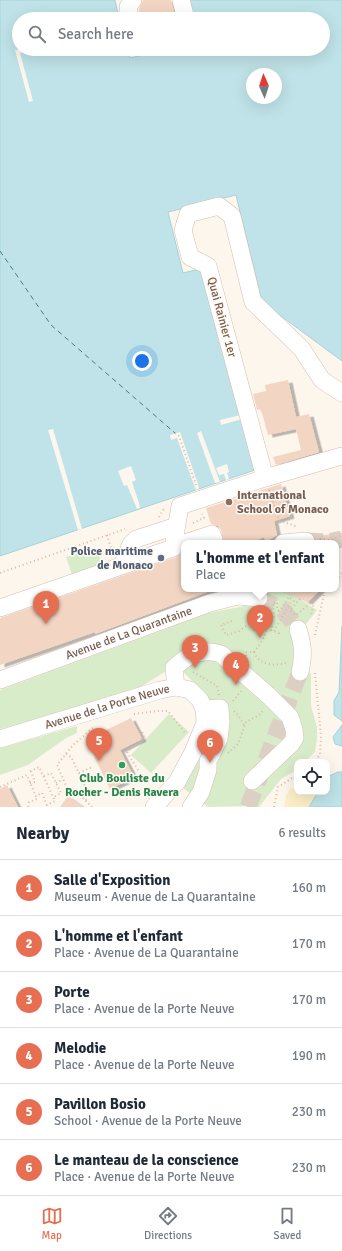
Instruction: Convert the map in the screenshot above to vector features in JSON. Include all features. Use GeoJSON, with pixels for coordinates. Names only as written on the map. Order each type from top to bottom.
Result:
{"type":"FeatureCollection","features":[{"type":"Feature","properties":{"kind":"street"},"geometry":{"type":"LineString","coordinates":[[129,12],[128,7],[133,0]]}},
{"type":"Feature","properties":{"kind":"street"},"geometry":{"type":"LineString","coordinates":[[181,0],[184,12]]}},
{"type":"Feature","properties":{"kind":"street","name":"Quai Rainier 1er"},"geometry":{"type":"LineString","coordinates":[[265,478],[208,266],[190,258],[183,230],[188,214],[219,206],[232,216],[253,302],[301,348],[322,380],[342,393]]}},
{"type":"Feature","properties":{"kind":"street"},"geometry":{"type":"LineString","coordinates":[[176,526],[180,506],[265,478],[342,456]]}},
{"type":"Feature","properties":{"kind":"street"},"geometry":{"type":"LineString","coordinates":[[176,526],[189,540]]}},
{"type":"Feature","properties":{"kind":"street"},"geometry":{"type":"LineString","coordinates":[[122,565],[136,539],[176,526]]}},
{"type":"Feature","properties":{"kind":"street"},"geometry":{"type":"LineString","coordinates":[[293,540],[307,536]]}},
{"type":"Feature","properties":{"kind":"street"},"geometry":{"type":"LineString","coordinates":[[0,608],[181,545]]}},
{"type":"Feature","properties":{"kind":"street","name":"Avenue de La Quarantaine"},"geometry":{"type":"LineString","coordinates":[[0,680],[239,592],[259,598]]}},
{"type":"Feature","properties":{"kind":"street"},"geometry":{"type":"LineString","coordinates":[[298,629],[304,657],[302,667]]}},
{"type":"Feature","properties":{"kind":"street"},"geometry":{"type":"LineString","coordinates":[[176,687],[174,668],[180,662],[194,654],[216,652],[221,654],[269,696],[290,717],[295,738],[291,744],[252,781]]}},
{"type":"Feature","properties":{"kind":"street","name":"Avenue de la Porte Neuve"},"geometry":{"type":"LineString","coordinates":[[0,739],[176,687],[190,690],[200,700],[212,708]]}},
{"type":"Feature","properties":{"kind":"street"},"geometry":{"type":"LineString","coordinates":[[191,807],[201,792],[208,770],[208,761],[220,732],[212,708]]}},
{"type":"Feature","properties":{"kind":"street"},"geometry":{"type":"LineString","coordinates":[[140,807],[159,801],[177,782],[193,752],[212,708]]}},
{"type":"Feature","properties":{"kind":"path"},"geometry":{"type":"LineString","coordinates":[[175,433],[179,436],[199,494],[197,495],[198,500],[204,518],[193,522],[191,540]]}},
{"type":"Feature","properties":{"kind":"path"},"geometry":{"type":"LineString","coordinates":[[158,518],[165,507],[171,504]]}},
{"type":"Feature","properties":{"kind":"path"},"geometry":{"type":"LineString","coordinates":[[274,504],[279,520],[307,536],[332,540],[342,535]]}},
{"type":"Feature","properties":{"kind":"path"},"geometry":{"type":"LineString","coordinates":[[0,573],[128,528]]}},
{"type":"Feature","properties":{"kind":"path"},"geometry":{"type":"LineString","coordinates":[[315,636],[324,592]]}},
{"type":"Feature","properties":{"kind":"path"},"geometry":{"type":"LineString","coordinates":[[232,621],[221,625],[226,634],[239,631],[256,619],[274,618],[273,603],[277,602],[277,609],[279,611],[289,597],[296,603]]}},
{"type":"Feature","properties":{"kind":"path"},"geometry":{"type":"LineString","coordinates":[[300,599],[290,610],[296,615],[312,602],[314,603],[311,615]]}},
{"type":"Feature","properties":{"kind":"path"},"geometry":{"type":"LineString","coordinates":[[274,631],[292,600]]}},
{"type":"Feature","properties":{"kind":"path"},"geometry":{"type":"LineString","coordinates":[[250,624],[257,631],[263,628],[268,629],[260,645]]}},
{"type":"Feature","properties":{"kind":"path"},"geometry":{"type":"LineString","coordinates":[[272,626],[271,630],[279,633],[280,631]]}},
{"type":"Feature","properties":{"kind":"path"},"geometry":{"type":"LineString","coordinates":[[254,652],[257,659],[265,663],[302,667],[322,736],[320,754],[317,759]]}},
{"type":"Feature","properties":{"kind":"path"},"geometry":{"type":"LineString","coordinates":[[212,708],[231,703],[245,687]]}},
{"type":"Feature","properties":{"kind":"path"},"geometry":{"type":"LineString","coordinates":[[208,761],[223,757],[232,751],[238,744],[244,725],[262,713],[264,705]]}},
{"type":"Feature","properties":{"kind":"path"},"geometry":{"type":"LineString","coordinates":[[133,714],[168,711],[191,740]]}},
{"type":"Feature","properties":{"kind":"path"},"geometry":{"type":"LineString","coordinates":[[92,807],[80,795],[68,790],[57,765],[87,732],[97,724]]}},
{"type":"Feature","properties":{"kind":"path"},"geometry":{"type":"LineString","coordinates":[[138,770],[127,752],[144,737],[142,730]]}},
{"type":"Feature","properties":{"kind":"path"},"geometry":{"type":"LineString","coordinates":[[66,754],[71,758],[87,790],[86,801]]}},
{"type":"Feature","properties":{"kind":"path"},"geometry":{"type":"LineString","coordinates":[[28,807],[29,802],[37,799],[36,796],[42,793],[47,805],[55,801],[39,767],[30,771],[35,782],[30,783]]}},
{"type":"Feature","properties":{"kind":"path"},"geometry":{"type":"LineString","coordinates":[[79,773],[92,767]]}},
{"type":"Feature","properties":{"kind":"path"},"geometry":{"type":"LineString","coordinates":[[44,776],[51,773],[61,793],[53,797]]}},
{"type":"Feature","properties":{"kind":"path"},"geometry":{"type":"LineString","coordinates":[[0,787],[27,775],[36,796]]}},
{"type":"Feature","properties":{"kind":"path"},"geometry":{"type":"LineString","coordinates":[[274,807],[278,787],[294,777]]}},
{"type":"Feature","properties":{"kind":"path"},"geometry":{"type":"LineString","coordinates":[[56,783],[63,779]]}},
{"type":"Feature","properties":{"kind":"green space"},"geometry":{"type":"Polygon","coordinates":[[[97,548],[102,565],[72,575],[66,557],[97,548]]]}},
{"type":"Feature","properties":{"kind":"green space"},"geometry":{"type":"Polygon","coordinates":[[[267,592],[283,592],[317,610],[306,624],[291,631],[311,675],[311,706],[317,727],[315,752],[307,759],[294,759],[294,772],[281,779],[259,807],[208,807],[183,788],[211,701],[174,662],[166,671],[136,690],[0,729],[0,690],[171,627],[188,617],[260,603],[267,592]]]}},
{"type":"Feature","properties":{"kind":"green space"},"geometry":{"type":"Polygon","coordinates":[[[169,714],[189,732],[151,773],[131,755],[169,714]]]}},
{"type":"Feature","properties":{"kind":"green space"},"geometry":{"type":"Polygon","coordinates":[[[77,726],[77,733],[66,738],[28,765],[0,775],[0,748],[77,726]]]}},
{"type":"Feature","properties":{"kind":"sand"},"geometry":{"type":"Polygon","coordinates":[[[294,788],[294,795],[316,795],[309,807],[284,807],[286,795],[290,789],[294,788]]]}},
{"type":"Feature","properties":{"kind":"water"},"geometry":{"type":"Polygon","coordinates":[[[0,0],[115,0],[118,12],[12,12],[12,56],[129,56],[130,58],[139,56],[330,56],[330,12],[190,12],[187,0],[342,0],[342,361],[262,302],[236,195],[168,212],[183,273],[204,268],[255,470],[0,556],[0,0]]]}},
{"type":"Feature","properties":{"kind":"water"},"geometry":{"type":"Polygon","coordinates":[[[342,626],[342,721],[334,715],[334,701],[339,692],[342,626]]]}},
{"type":"Feature","properties":{"kind":"water"},"geometry":{"type":"Polygon","coordinates":[[[342,725],[342,746],[335,744],[333,737],[342,725]]]}},
{"type":"Feature","properties":{"kind":"water"},"geometry":{"type":"Polygon","coordinates":[[[342,772],[342,807],[309,807],[316,795],[330,795],[330,776],[342,772]]]}},
{"type":"Feature","properties":{"kind":"pier"},"geometry":{"type":"Polygon","coordinates":[[[17,56],[21,56],[33,101],[29,102],[17,56]]]}},
{"type":"Feature","properties":{"kind":"pier"},"geometry":{"type":"Polygon","coordinates":[[[241,415],[242,419],[221,425],[220,420],[241,415]]]}},
{"type":"Feature","properties":{"kind":"pier"},"geometry":{"type":"Polygon","coordinates":[[[53,429],[82,529],[78,530],[48,430],[53,429]]]}},
{"type":"Feature","properties":{"kind":"pier"},"geometry":{"type":"Polygon","coordinates":[[[201,431],[220,482],[215,483],[197,433],[201,431]]]}},
{"type":"Feature","properties":{"kind":"pier"},"geometry":{"type":"Polygon","coordinates":[[[180,432],[198,484],[199,489],[196,490],[177,438],[171,440],[170,435],[180,432]]]}},
{"type":"Feature","properties":{"kind":"pier"},"geometry":{"type":"Polygon","coordinates":[[[227,464],[229,479],[226,480],[224,474],[219,475],[216,468],[227,464]]]}},
{"type":"Feature","properties":{"kind":"pier"},"geometry":{"type":"Polygon","coordinates":[[[131,466],[136,480],[132,482],[140,508],[137,509],[127,485],[124,486],[118,471],[131,466]]]}},
{"type":"Feature","properties":{"kind":"building"},"geometry":{"type":"Polygon","coordinates":[[[143,0],[171,0],[174,12],[139,12],[143,0]]]}},
{"type":"Feature","properties":{"kind":"building"},"geometry":{"type":"Polygon","coordinates":[[[288,380],[296,417],[309,414],[319,452],[276,465],[273,457],[301,450],[296,429],[268,435],[261,409],[257,410],[253,394],[266,391],[265,385],[288,380]]]}},
{"type":"Feature","properties":{"kind":"building"},"geometry":{"type":"Polygon","coordinates":[[[281,484],[290,516],[274,521],[277,535],[268,540],[266,540],[264,537],[256,540],[223,540],[221,530],[218,526],[211,524],[206,508],[281,484]]]}},
{"type":"Feature","properties":{"kind":"building"},"geometry":{"type":"Polygon","coordinates":[[[342,533],[342,543],[339,543],[339,540],[316,540],[315,536],[342,533]]]}},
{"type":"Feature","properties":{"kind":"building"},"geometry":{"type":"Polygon","coordinates":[[[181,553],[181,592],[207,592],[95,634],[95,632],[0,665],[0,618],[176,557],[181,553]]]}},
{"type":"Feature","properties":{"kind":"building"},"geometry":{"type":"Polygon","coordinates":[[[286,592],[318,592],[308,602],[286,592]]]}},
{"type":"Feature","properties":{"kind":"building"},"geometry":{"type":"Polygon","coordinates":[[[131,718],[142,739],[120,750],[134,777],[110,789],[86,740],[131,718]]]}},
{"type":"Feature","properties":{"kind":"building"},"geometry":{"type":"Polygon","coordinates":[[[7,785],[18,807],[0,807],[0,789],[7,785]]]}},
{"type":"Feature","properties":{"kind":"building"},"geometry":{"type":"Polygon","coordinates":[[[68,796],[83,807],[60,807],[68,796]]]}},
{"type":"Feature","properties":{"kind":"ferry route"},"geometry":{"type":"LineString","coordinates":[[0,251],[51,325],[175,433]]}},
{"type":"Feature","properties":{"kind":"tunnel"},"geometry":{"type":"LineString","coordinates":[[337,540],[342,539]]}},
{"type":"Feature","properties":{"kind":"tunnel"},"geometry":{"type":"LineString","coordinates":[[259,598],[283,610],[298,629]]}},
{"type":"Feature","properties":{"kind":"tunnel"},"geometry":{"type":"LineString","coordinates":[[248,807],[300,672]]}},
{"type":"Feature","properties":{"kind":"place","name":"International School of Monaco"},"geometry":{"type":"Point","coordinates":[229,502]}},
{"type":"Feature","properties":{"kind":"place","name":"Police maritime de Monaco"},"geometry":{"type":"Point","coordinates":[161,558]}},
{"type":"Feature","properties":{"kind":"place","name":"Salle d'Exposition"},"geometry":{"type":"Point","coordinates":[46,624]}},
{"type":"Feature","properties":{"kind":"place","name":"L'homme et l'enfant"},"geometry":{"type":"Point","coordinates":[260,638]}},
{"type":"Feature","properties":{"kind":"place","name":"Porte"},"geometry":{"type":"Point","coordinates":[195,668]}},
{"type":"Feature","properties":{"kind":"place","name":"Melodie"},"geometry":{"type":"Point","coordinates":[236,685]}},
{"type":"Feature","properties":{"kind":"place","name":"Pavillon Bosio"},"geometry":{"type":"Point","coordinates":[99,761]}},
{"type":"Feature","properties":{"kind":"place","name":"Le manteau de la conscience"},"geometry":{"type":"Point","coordinates":[210,763]}},
{"type":"Feature","properties":{"kind":"place","name":"Club Bouliste du Rocher - Denis Ravera"},"geometry":{"type":"Point","coordinates":[122,765]}}]}
